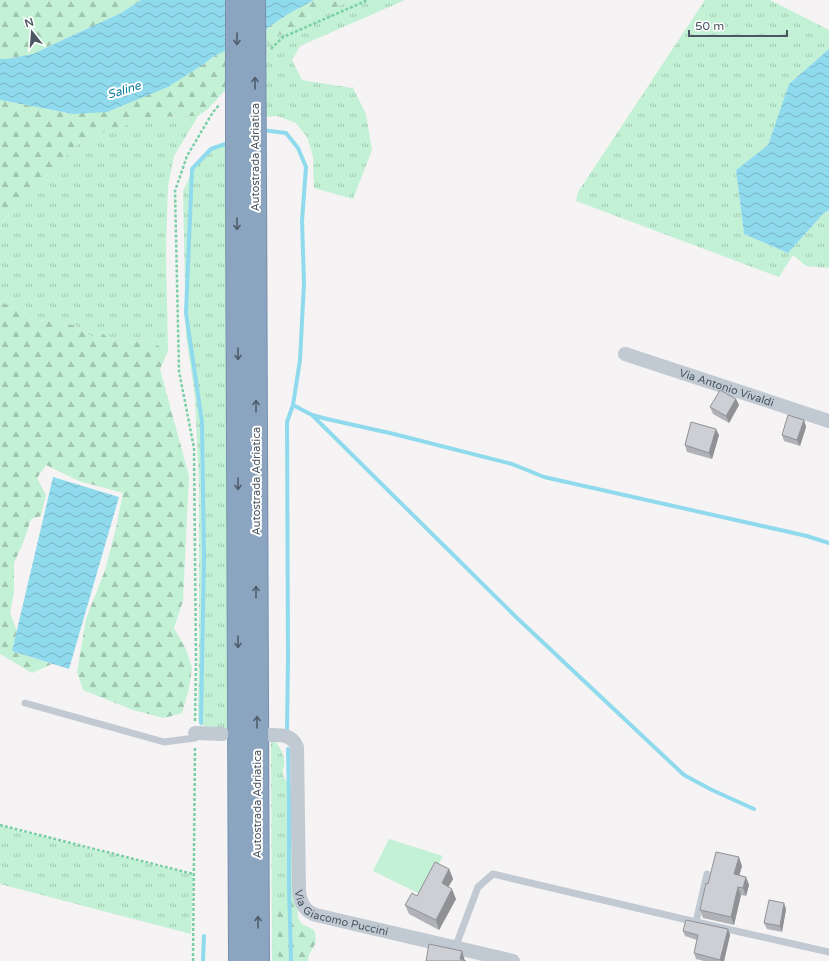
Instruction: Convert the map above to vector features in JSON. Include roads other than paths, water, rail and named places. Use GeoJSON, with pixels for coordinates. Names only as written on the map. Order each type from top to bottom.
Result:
{"type":"FeatureCollection","features":[{"type":"Feature","properties":{"kind":"highway","name":"Autostrada Adriatica"},"geometry":{"type":"LineString","coordinates":[[237,0],[246,182],[258,961]]}},
{"type":"Feature","properties":{"kind":"highway","name":"Autostrada Adriatica"},"geometry":{"type":"LineString","coordinates":[[240,961],[246,182],[254,0]]}},
{"type":"Feature","properties":{"kind":"street","name":"Via Antonio Vivaldi"},"geometry":{"type":"LineString","coordinates":[[625,354],[829,421]]}},
{"type":"Feature","properties":{"kind":"street"},"geometry":{"type":"LineString","coordinates":[[195,736],[222,734]]}},
{"type":"Feature","properties":{"kind":"street","name":"Via Giacomo Puccini"},"geometry":{"type":"LineString","coordinates":[[270,735],[287,736],[293,740],[296,746],[299,891],[301,900],[306,909],[312,914],[513,961]]}},
{"type":"Feature","properties":{"kind":"lane"},"geometry":{"type":"LineString","coordinates":[[25,703],[164,742],[195,736]]}},
{"type":"Feature","properties":{"kind":"lane"},"geometry":{"type":"LineString","coordinates":[[455,948],[478,887],[493,874],[829,952]]}},
{"type":"Feature","properties":{"kind":"lane"},"geometry":{"type":"LineString","coordinates":[[696,922],[707,874]]}},
{"type":"Feature","properties":{"kind":"water","name":"Saline"},"geometry":{"type":"Polygon","coordinates":[[[141,0],[314,0],[288,14],[263,31],[213,57],[168,87],[107,112],[73,114],[0,100],[0,59],[33,54],[121,13],[141,0]]]}},
{"type":"Feature","properties":{"kind":"water"},"geometry":{"type":"Polygon","coordinates":[[[829,49],[829,210],[823,214],[788,253],[744,234],[736,170],[768,145],[789,84],[829,49]]]}},
{"type":"Feature","properties":{"kind":"water"},"geometry":{"type":"Polygon","coordinates":[[[53,477],[119,497],[69,669],[12,651],[53,477]]]}},
{"type":"Feature","properties":{"kind":"waterway"},"geometry":{"type":"LineString","coordinates":[[262,130],[286,133],[298,148],[306,167],[302,221],[304,283],[300,360],[293,405],[312,415],[512,464],[544,477],[807,536],[829,543]]}},
{"type":"Feature","properties":{"kind":"waterway"},"geometry":{"type":"LineString","coordinates":[[201,723],[204,557],[202,422],[186,313],[192,169],[211,149],[231,142]]}},
{"type":"Feature","properties":{"kind":"waterway"},"geometry":{"type":"LineString","coordinates":[[287,729],[287,422],[293,405]]}},
{"type":"Feature","properties":{"kind":"waterway"},"geometry":{"type":"LineString","coordinates":[[313,416],[516,617],[684,775],[712,790],[754,809]]}},
{"type":"Feature","properties":{"kind":"waterway"},"geometry":{"type":"LineString","coordinates":[[288,749],[291,961]]}},
{"type":"Feature","properties":{"kind":"waterway"},"geometry":{"type":"LineString","coordinates":[[203,961],[204,936]]}}]}
